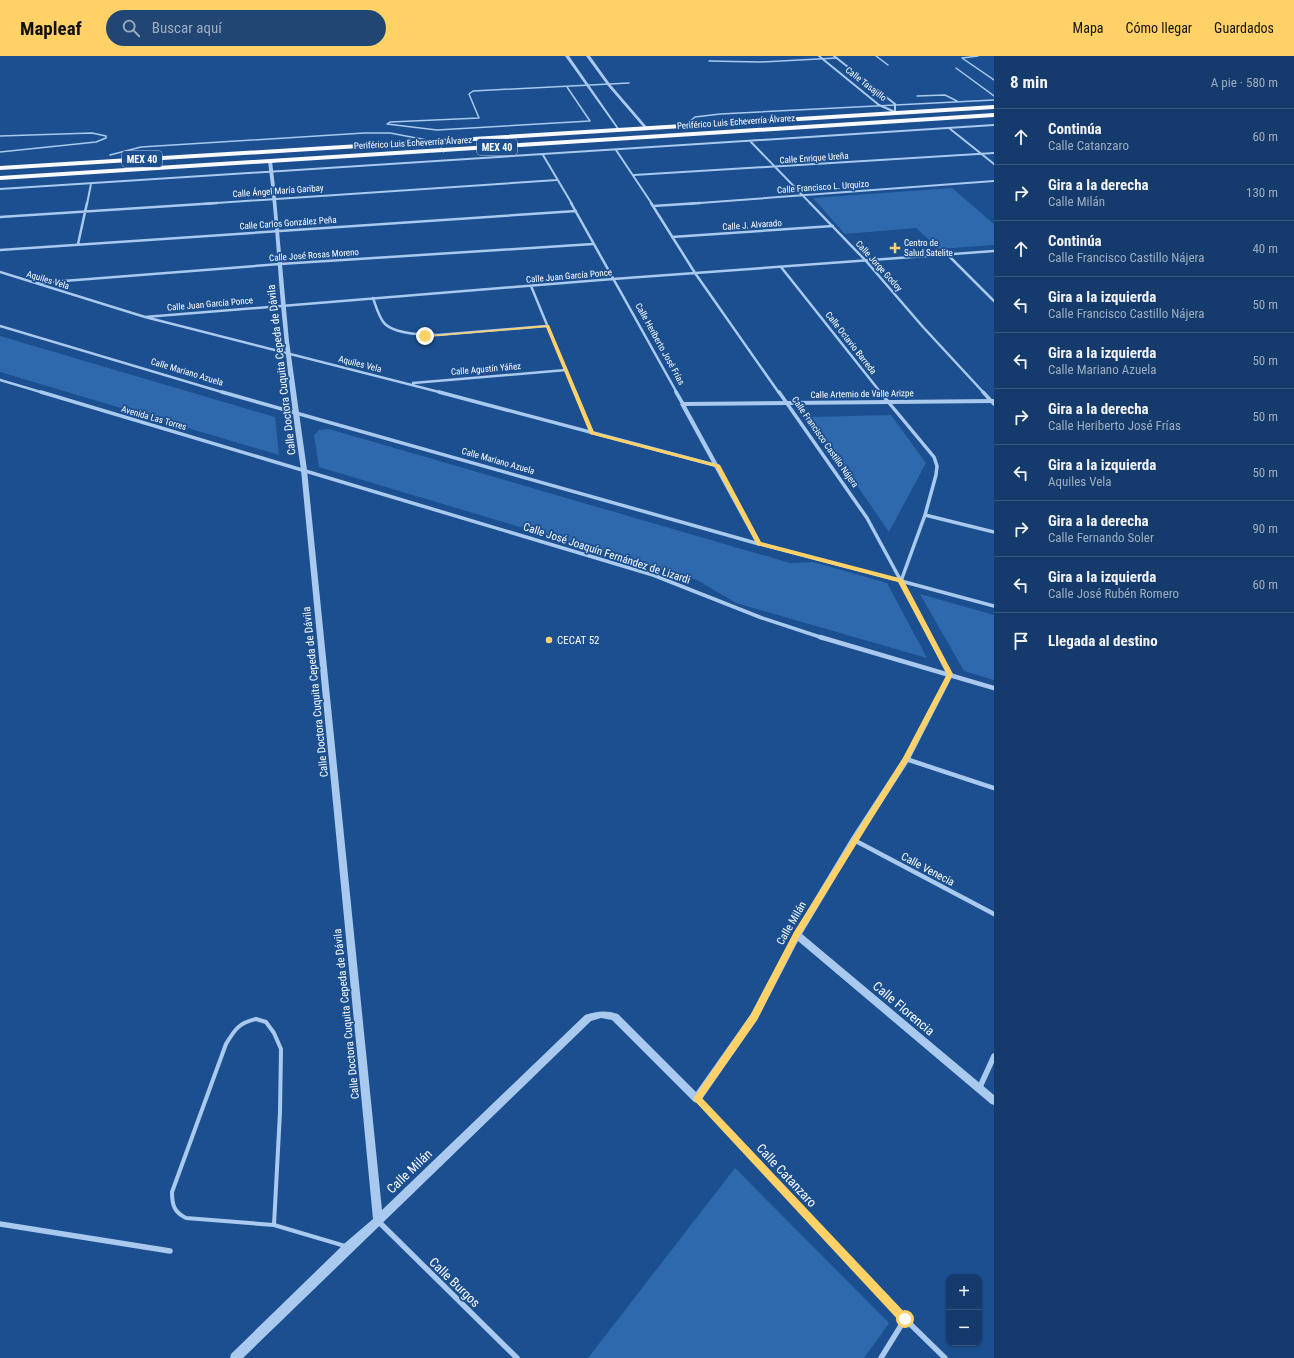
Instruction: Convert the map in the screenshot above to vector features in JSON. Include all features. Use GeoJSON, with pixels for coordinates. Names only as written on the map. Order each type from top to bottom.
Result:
{"type":"FeatureCollection","features":[{"type":"Feature","properties":{"kind":"highway","name":"Periférico Luis Echeverría Álvarez"},"geometry":{"type":"LineString","coordinates":[[0,168],[994,107]]}},
{"type":"Feature","properties":{"kind":"highway"},"geometry":{"type":"LineString","coordinates":[[878,122],[895,112],[931,118]]}},
{"type":"Feature","properties":{"kind":"highway","name":"Periférico Luis Echeverría Álvarez"},"geometry":{"type":"LineString","coordinates":[[0,178],[994,115]]}},
{"type":"Feature","properties":{"kind":"highway"},"geometry":{"type":"LineString","coordinates":[[0,161],[399,139],[429,141]]}},
{"type":"Feature","properties":{"kind":"street"},"geometry":{"type":"LineString","coordinates":[[567,56],[620,130]]}},
{"type":"Feature","properties":{"kind":"street"},"geometry":{"type":"LineString","coordinates":[[588,56],[609,85],[646,128]]}},
{"type":"Feature","properties":{"kind":"street","name":"Calle Tasajillo"},"geometry":{"type":"LineString","coordinates":[[819,56],[879,105],[895,112],[895,104],[834,56]]}},
{"type":"Feature","properties":{"kind":"street"},"geometry":{"type":"LineString","coordinates":[[0,189],[994,125]]}},
{"type":"Feature","properties":{"kind":"street"},"geometry":{"type":"LineString","coordinates":[[948,128],[994,164]]}},
{"type":"Feature","properties":{"kind":"street","name":"Calle Jorge Godoy"},"geometry":{"type":"LineString","coordinates":[[750,141],[866,261],[923,327],[993,402]]}},
{"type":"Feature","properties":{"kind":"street","name":"Calle Francisco Castillo Nájera"},"geometry":{"type":"LineString","coordinates":[[616,150],[634,175],[696,273],[867,518],[950,674]]}},
{"type":"Feature","properties":{"kind":"street","name":"Calle Enrique Ureña"},"geometry":{"type":"LineString","coordinates":[[634,175],[994,153]]}},
{"type":"Feature","properties":{"kind":"street","name":"Calle Heriberto José Frías"},"geometry":{"type":"LineString","coordinates":[[543,154],[576,210],[593,244],[718,466],[759,544]]}},
{"type":"Feature","properties":{"kind":"street","name":"Calle Doctora Cuquita Cepeda de Dávila"},"geometry":{"type":"LineString","coordinates":[[270,161],[278,231],[288,353],[295,414],[304,470],[378,1221]]}},
{"type":"Feature","properties":{"kind":"street","name":"Calle Ángel María Garibay"},"geometry":{"type":"LineString","coordinates":[[0,217],[557,180]]}},
{"type":"Feature","properties":{"kind":"street","name":"Calle Francisco L. Urquizo"},"geometry":{"type":"LineString","coordinates":[[653,206],[994,181]]}},
{"type":"Feature","properties":{"kind":"street"},"geometry":{"type":"LineString","coordinates":[[78,244],[91,184]]}},
{"type":"Feature","properties":{"kind":"street","name":"Calle Carlos González Peña"},"geometry":{"type":"LineString","coordinates":[[0,250],[576,210]]}},
{"type":"Feature","properties":{"kind":"street","name":"Calle J. Alvarado"},"geometry":{"type":"LineString","coordinates":[[672,237],[833,226]]}},
{"type":"Feature","properties":{"kind":"street","name":"Calle José Rosas Moreno"},"geometry":{"type":"LineString","coordinates":[[36,284],[280,264],[593,244]]}},
{"type":"Feature","properties":{"kind":"street","name":"Calle Juan García Ponce"},"geometry":{"type":"LineString","coordinates":[[145,316],[994,251]]}},
{"type":"Feature","properties":{"kind":"street"},"geometry":{"type":"LineString","coordinates":[[947,254],[994,301]]}},
{"type":"Feature","properties":{"kind":"street","name":"Calle Octavio Barreda"},"geometry":{"type":"LineString","coordinates":[[781,267],[888,402],[934,457],[936,462],[936,475],[925,515],[900,581]]}},
{"type":"Feature","properties":{"kind":"street","name":"Aquiles Vela"},"geometry":{"type":"LineString","coordinates":[[0,272],[145,316],[718,466]]}},
{"type":"Feature","properties":{"kind":"street"},"geometry":{"type":"LineString","coordinates":[[531,286],[592,433]]}},
{"type":"Feature","properties":{"kind":"street"},"geometry":{"type":"LineString","coordinates":[[373,298],[384,323],[391,328],[420,335],[438,335],[548,326]]}},
{"type":"Feature","properties":{"kind":"street","name":"Calle Mariano Azuela"},"geometry":{"type":"LineString","coordinates":[[0,326],[295,414],[759,544],[994,606]]}},
{"type":"Feature","properties":{"kind":"street","name":"Calle Agustín Yáñez"},"geometry":{"type":"LineString","coordinates":[[408,384],[566,370]]}},
{"type":"Feature","properties":{"kind":"street","name":"Avenida Las Torres"},"geometry":{"type":"LineString","coordinates":[[0,380],[304,470]]}},
{"type":"Feature","properties":{"kind":"street","name":"Calle Artemio de Valle Arizpe"},"geometry":{"type":"LineString","coordinates":[[683,404],[993,402]]}},
{"type":"Feature","properties":{"kind":"street","name":"Calle José Joaquín Fernández de Lizardi"},"geometry":{"type":"LineString","coordinates":[[304,470],[653,575],[682,585],[741,611],[780,624],[994,688]]}},
{"type":"Feature","properties":{"kind":"street"},"geometry":{"type":"LineString","coordinates":[[925,515],[994,532]]}},
{"type":"Feature","properties":{"kind":"street"},"geometry":{"type":"LineString","coordinates":[[950,674],[906,759],[994,788]]}},
{"type":"Feature","properties":{"kind":"street","name":"Calle Milán"},"geometry":{"type":"LineString","coordinates":[[697,1099],[754,1017],[797,935],[854,840],[906,759]]}},
{"type":"Feature","properties":{"kind":"street","name":"Calle Venecia"},"geometry":{"type":"LineString","coordinates":[[854,840],[994,914]]}},
{"type":"Feature","properties":{"kind":"street","name":"Calle Florencia"},"geometry":{"type":"LineString","coordinates":[[797,935],[994,1101]]}},
{"type":"Feature","properties":{"kind":"street","name":"Calle Milán"},"geometry":{"type":"LineString","coordinates":[[235,1358],[588,1018],[607,1014]]}},
{"type":"Feature","properties":{"kind":"street","name":"Calle Catanzaro"},"geometry":{"type":"LineString","coordinates":[[607,1014],[614,1017],[697,1099],[905,1319],[945,1358]]}},
{"type":"Feature","properties":{"kind":"street"},"geometry":{"type":"LineString","coordinates":[[979,1089],[994,1056]]}},
{"type":"Feature","properties":{"kind":"street","name":"Calle Burgos"},"geometry":{"type":"LineString","coordinates":[[378,1221],[517,1358]]}},
{"type":"Feature","properties":{"kind":"street"},"geometry":{"type":"LineString","coordinates":[[0,1224],[170,1251]]}},
{"type":"Feature","properties":{"kind":"street"},"geometry":{"type":"LineString","coordinates":[[881,1358],[905,1319]]}},
{"type":"Feature","properties":{"kind":"lane"},"geometry":{"type":"LineString","coordinates":[[876,56],[888,65]]}},
{"type":"Feature","properties":{"kind":"lane"},"geometry":{"type":"LineString","coordinates":[[978,56],[962,58],[994,80]]}},
{"type":"Feature","properties":{"kind":"lane"},"geometry":{"type":"LineString","coordinates":[[710,61],[760,62],[837,58]]}},
{"type":"Feature","properties":{"kind":"lane"},"geometry":{"type":"LineString","coordinates":[[956,68],[994,96]]}},
{"type":"Feature","properties":{"kind":"lane"},"geometry":{"type":"LineString","coordinates":[[568,87],[586,112],[590,121],[437,130],[394,126],[388,124],[390,122],[479,118],[469,94],[473,91],[629,83]]}},
{"type":"Feature","properties":{"kind":"lane"},"geometry":{"type":"LineString","coordinates":[[917,96],[945,95],[959,102]]}},
{"type":"Feature","properties":{"kind":"lane"},"geometry":{"type":"LineString","coordinates":[[684,126],[695,117],[720,114],[994,100]]}},
{"type":"Feature","properties":{"kind":"lane"},"geometry":{"type":"LineString","coordinates":[[0,136],[92,133],[106,136],[106,138],[96,142],[0,152]]}},
{"type":"Feature","properties":{"kind":"lane"},"geometry":{"type":"LineString","coordinates":[[274,1225],[280,1112],[281,1049],[274,1033],[266,1022],[256,1019],[244,1022],[234,1030],[226,1044],[172,1192],[172,1203],[177,1214],[186,1218],[274,1225],[349,1247]]}},
{"type":"Feature","properties":{"kind":"path"},"geometry":{"type":"LineString","coordinates":[[437,138],[444,154]]}},
{"type":"Feature","properties":{"kind":"shaded area"},"geometry":{"type":"Polygon","coordinates":[[[952,188],[994,224],[994,245],[939,249],[916,228],[845,234],[813,198],[952,188]]]}},
{"type":"Feature","properties":{"kind":"shaded area"},"geometry":{"type":"Polygon","coordinates":[[[0,336],[275,417],[279,455],[0,372],[0,336]]]}},
{"type":"Feature","properties":{"kind":"shaded area"},"geometry":{"type":"Polygon","coordinates":[[[891,415],[926,463],[889,532],[810,417],[891,415]]]}},
{"type":"Feature","properties":{"kind":"shaded area"},"geometry":{"type":"Polygon","coordinates":[[[329,429],[790,563],[813,562],[887,583],[927,658],[736,603],[697,580],[319,467],[314,435],[319,430],[329,429]]]}},
{"type":"Feature","properties":{"kind":"shaded area"},"geometry":{"type":"Polygon","coordinates":[[[920,594],[994,615],[994,680],[964,671],[920,594]]]}},
{"type":"Feature","properties":{"kind":"shaded area"},"geometry":{"type":"Polygon","coordinates":[[[735,1168],[889,1323],[864,1358],[588,1358],[735,1168]]]}},
{"type":"Feature","properties":{"kind":"place","name":"Centro de Salud Satelite"},"geometry":{"type":"Point","coordinates":[895,248]}},
{"type":"Feature","properties":{"kind":"place","name":"CECAT 52"},"geometry":{"type":"Point","coordinates":[549,640]}},
{"type":"Feature","properties":{"kind":"route"},"geometry":{"type":"LineString","coordinates":[[425,336],[548,326],[592,433],[718,466],[759,544],[900,581],[950,674],[906,759],[854,840],[797,935],[754,1017],[697,1099],[905,1319]]}}]}
